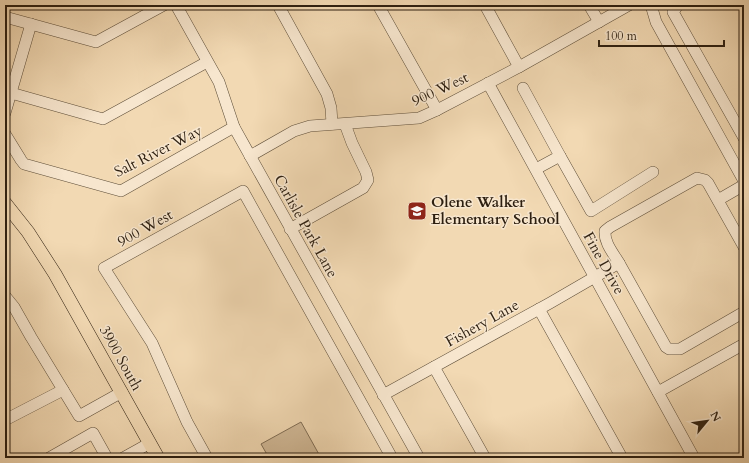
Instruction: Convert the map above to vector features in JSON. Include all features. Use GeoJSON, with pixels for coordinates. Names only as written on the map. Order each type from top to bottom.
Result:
{"type":"FeatureCollection","features":[{"type":"Feature","properties":{"kind":"main road","name":"3900 South"},"geometry":{"type":"LineString","coordinates":[[5,203],[28,232],[55,274],[122,392],[156,457]]}},
{"type":"Feature","properties":{"kind":"street"},"geometry":{"type":"LineString","coordinates":[[5,17],[96,42],[164,5]]}},
{"type":"Feature","properties":{"kind":"street","name":"Carlisle Park Lane"},"geometry":{"type":"LineString","coordinates":[[176,5],[219,82],[234,127],[419,458]]}},
{"type":"Feature","properties":{"kind":"street"},"geometry":{"type":"LineString","coordinates":[[278,5],[327,94],[331,108],[332,124]]}},
{"type":"Feature","properties":{"kind":"street"},"geometry":{"type":"LineString","coordinates":[[378,5],[437,110]]}},
{"type":"Feature","properties":{"kind":"street"},"geometry":{"type":"LineString","coordinates":[[485,5],[519,67]]}},
{"type":"Feature","properties":{"kind":"street"},"geometry":{"type":"LineString","coordinates":[[589,5],[599,22]]}},
{"type":"Feature","properties":{"kind":"street","name":"900 West"},"geometry":{"type":"LineString","coordinates":[[250,156],[294,131],[310,126],[419,118],[519,67],[629,5]]}},
{"type":"Feature","properties":{"kind":"street"},"geometry":{"type":"LineString","coordinates":[[651,5],[656,22],[744,181]]}},
{"type":"Feature","properties":{"kind":"street"},"geometry":{"type":"LineString","coordinates":[[678,5],[673,12],[744,138]]}},
{"type":"Feature","properties":{"kind":"street"},"geometry":{"type":"LineString","coordinates":[[5,113],[31,24]]}},
{"type":"Feature","properties":{"kind":"street"},"geometry":{"type":"LineString","coordinates":[[10,93],[103,119],[207,62]]}},
{"type":"Feature","properties":{"kind":"street","name":"Fine Drive"},"geometry":{"type":"LineString","coordinates":[[488,83],[694,458]]}},
{"type":"Feature","properties":{"kind":"street"},"geometry":{"type":"LineString","coordinates":[[522,88],[591,211],[653,172]]}},
{"type":"Feature","properties":{"kind":"street"},"geometry":{"type":"LineString","coordinates":[[290,229],[363,188],[368,180],[345,124]]}},
{"type":"Feature","properties":{"kind":"street","name":"Salt River Way"},"geometry":{"type":"LineString","coordinates":[[5,134],[24,164],[121,191],[234,127]]}},
{"type":"Feature","properties":{"kind":"street"},"geometry":{"type":"LineString","coordinates":[[536,169],[560,156]]}},
{"type":"Feature","properties":{"kind":"street"},"geometry":{"type":"LineString","coordinates":[[744,247],[708,183],[705,180],[697,178],[605,231],[607,242],[666,347],[669,349],[680,349],[744,312]]}},
{"type":"Feature","properties":{"kind":"street"},"geometry":{"type":"LineString","coordinates":[[718,200],[744,185]]}},
{"type":"Feature","properties":{"kind":"street","name":"900 West"},"geometry":{"type":"LineString","coordinates":[[207,458],[187,422],[152,343],[104,268],[243,191],[392,458]]}},
{"type":"Feature","properties":{"kind":"street","name":"Fishery Lane"},"geometry":{"type":"LineString","coordinates":[[384,395],[619,263]]}},
{"type":"Feature","properties":{"kind":"street"},"geometry":{"type":"LineString","coordinates":[[5,296],[14,307],[79,416],[122,392]]}},
{"type":"Feature","properties":{"kind":"street"},"geometry":{"type":"LineString","coordinates":[[539,309],[622,458]]}},
{"type":"Feature","properties":{"kind":"street"},"geometry":{"type":"LineString","coordinates":[[658,392],[744,344]]}},
{"type":"Feature","properties":{"kind":"street"},"geometry":{"type":"LineString","coordinates":[[434,367],[485,458]]}},
{"type":"Feature","properties":{"kind":"street"},"geometry":{"type":"LineString","coordinates":[[5,420],[63,390]]}},
{"type":"Feature","properties":{"kind":"street"},"geometry":{"type":"LineString","coordinates":[[49,458],[93,433],[107,458]]}},
{"type":"Feature","properties":{"kind":"street"},"geometry":{"type":"LineString","coordinates":[[123,458],[150,443]]}},
{"type":"Feature","properties":{"kind":"shaded area"},"geometry":{"type":"Polygon","coordinates":[[[301,422],[321,458],[269,458],[261,444],[301,422]]]}},
{"type":"Feature","properties":{"kind":"place","name":"Olene Walker Elementary School"},"geometry":{"type":"Point","coordinates":[417,211]}}]}
